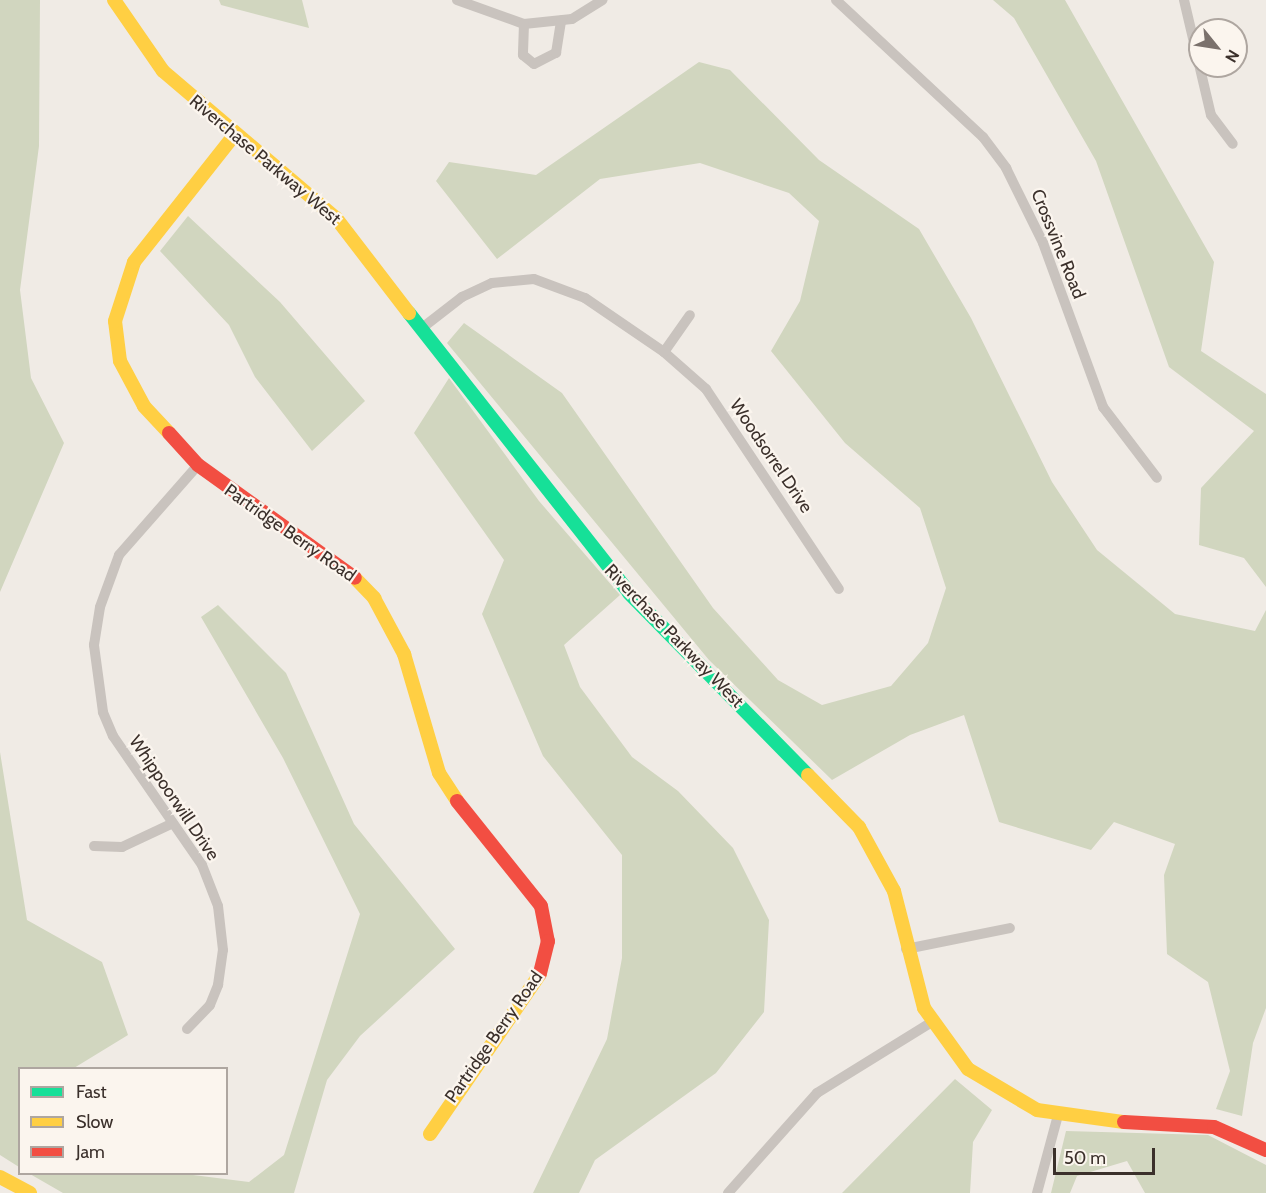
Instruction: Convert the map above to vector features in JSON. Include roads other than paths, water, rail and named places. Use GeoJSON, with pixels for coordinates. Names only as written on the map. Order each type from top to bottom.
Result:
{"type":"FeatureCollection","features":[{"type":"Feature","properties":{"kind":"street","name":"Riverchase Parkway West"},"geometry":{"type":"LineString","coordinates":[[114,0],[163,71],[336,218],[558,509],[629,593],[859,827],[894,891],[906,949],[932,1022],[983,1082],[1017,1103],[1058,1115],[1214,1127],[1266,1150]]}},
{"type":"Feature","properties":{"kind":"street"},"geometry":{"type":"LineString","coordinates":[[457,0],[524,24],[561,20],[603,0]]}},
{"type":"Feature","properties":{"kind":"street","name":"Crossvine Road"},"geometry":{"type":"LineString","coordinates":[[836,0],[983,137],[1006,168],[1035,223],[1103,407],[1157,478]]}},
{"type":"Feature","properties":{"kind":"street"},"geometry":{"type":"LineString","coordinates":[[1184,0],[1207,105],[1216,126],[1233,144]]}},
{"type":"Feature","properties":{"kind":"street"},"geometry":{"type":"LineString","coordinates":[[524,24],[524,54],[534,64],[556,53],[561,20]]}},
{"type":"Feature","properties":{"kind":"street","name":"Partridge Berry Road"},"geometry":{"type":"LineString","coordinates":[[235,134],[134,262],[115,321],[124,377],[198,465],[347,570],[374,598],[404,654],[439,773],[470,821],[541,906],[548,941],[542,973],[430,1134]]}},
{"type":"Feature","properties":{"kind":"street","name":"Woodsorrel Drive"},"geometry":{"type":"LineString","coordinates":[[422,328],[472,291],[534,279],[570,290],[664,352],[706,389],[839,589]]}},
{"type":"Feature","properties":{"kind":"street"},"geometry":{"type":"LineString","coordinates":[[664,352],[690,315]]}},
{"type":"Feature","properties":{"kind":"street","name":"Whippoorwill Drive"},"geometry":{"type":"LineString","coordinates":[[187,1029],[210,1005],[221,968],[223,930],[210,882],[173,823],[113,736],[103,712],[94,645],[99,606],[119,555],[198,465]]}},
{"type":"Feature","properties":{"kind":"street"},"geometry":{"type":"LineString","coordinates":[[94,846],[130,844],[173,823]]}},
{"type":"Feature","properties":{"kind":"street"},"geometry":{"type":"LineString","coordinates":[[906,949],[1011,928]]}},
{"type":"Feature","properties":{"kind":"street"},"geometry":{"type":"LineString","coordinates":[[728,1193],[817,1093],[932,1022]]}},
{"type":"Feature","properties":{"kind":"street"},"geometry":{"type":"LineString","coordinates":[[1037,1193],[1058,1115]]}},
{"type":"Feature","properties":{"kind":"street"},"geometry":{"type":"LineString","coordinates":[[0,1178],[30,1193]]}}]}
